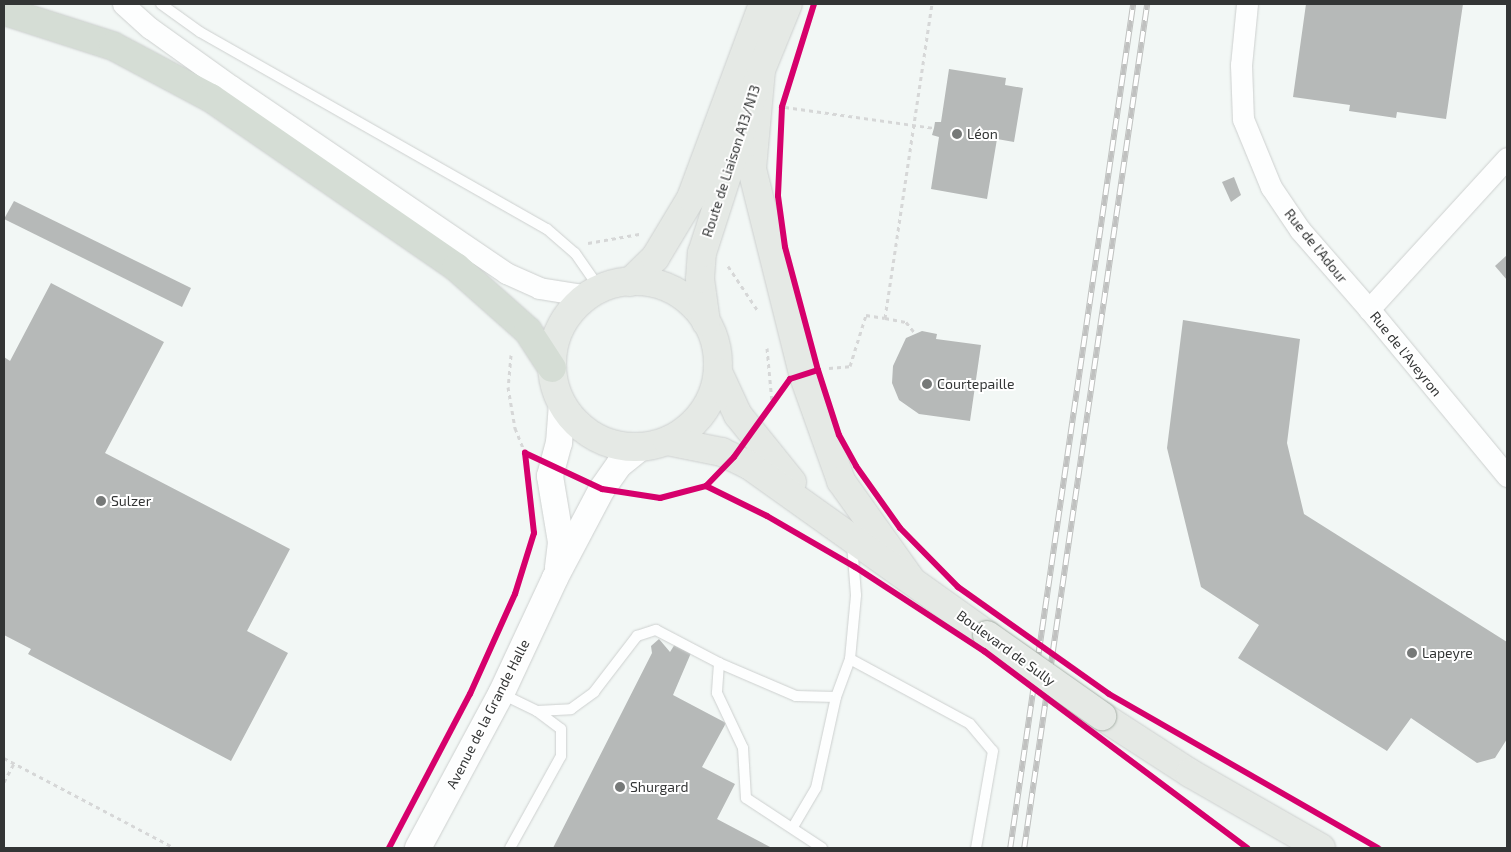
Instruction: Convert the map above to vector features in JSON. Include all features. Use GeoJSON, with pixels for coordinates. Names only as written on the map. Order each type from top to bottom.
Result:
{"type":"FeatureCollection","features":[{"type":"Feature","properties":{"kind":"highway"},"geometry":{"type":"LineString","coordinates":[[4,11],[113,46],[163,69],[211,98],[456,267],[528,331],[552,368]]}},
{"type":"Feature","properties":{"kind":"main road","name":"Route de Liaison A13/N13"},"geometry":{"type":"LineString","coordinates":[[630,282],[654,258],[691,198],[763,4]]}},
{"type":"Feature","properties":{"kind":"main road","name":"Route de Liaison A13/N13"},"geometry":{"type":"LineString","coordinates":[[706,322],[700,278],[702,253],[761,70],[788,4]]}},
{"type":"Feature","properties":{"kind":"main road"},"geometry":{"type":"LineString","coordinates":[[761,70],[752,169],[841,480],[910,578]]}},
{"type":"Feature","properties":{"kind":"main road"},"geometry":{"type":"LineString","coordinates":[[718,372],[702,413],[667,441],[641,447],[598,439],[577,424],[562,403],[552,368],[554,349],[563,323],[595,292],[630,282],[670,289],[694,306],[706,322],[715,341],[718,372],[729,401],[750,433],[826,517]]}},
{"type":"Feature","properties":{"kind":"main road"},"geometry":{"type":"LineString","coordinates":[[667,441],[734,457],[826,517]]}},
{"type":"Feature","properties":{"kind":"main road","name":"Boulevard de Sully"},"geometry":{"type":"LineString","coordinates":[[826,517],[987,635],[1102,716],[1190,773]]}},
{"type":"Feature","properties":{"kind":"main road"},"geometry":{"type":"LineString","coordinates":[[1190,773],[1292,848]]}},
{"type":"Feature","properties":{"kind":"main road"},"geometry":{"type":"LineString","coordinates":[[1190,773],[1321,848]]}},
{"type":"Feature","properties":{"kind":"street"},"geometry":{"type":"LineString","coordinates":[[123,4],[150,28],[231,86],[506,273],[539,288],[595,292]]}},
{"type":"Feature","properties":{"kind":"street","name":"Rue de l'Adour"},"geometry":{"type":"LineString","coordinates":[[1247,4],[1241,65],[1243,118],[1275,194],[1300,230],[1369,309]]}},
{"type":"Feature","properties":{"kind":"street","name":"Rue de l'Aveyron"},"geometry":{"type":"LineString","coordinates":[[1504,470],[1369,309],[1507,158]]}},
{"type":"Feature","properties":{"kind":"street"},"geometry":{"type":"LineString","coordinates":[[554,578],[561,552],[549,486],[559,443],[562,403]]}},
{"type":"Feature","properties":{"kind":"street"},"geometry":{"type":"LineString","coordinates":[[554,578],[602,489],[619,465],[641,447]]}},
{"type":"Feature","properties":{"kind":"street","name":"Avenue de la Grande Halle"},"geometry":{"type":"LineString","coordinates":[[418,848],[501,694],[554,578]]}},
{"type":"Feature","properties":{"kind":"lane"},"geometry":{"type":"LineString","coordinates":[[162,4],[208,37],[547,229],[575,253],[595,292]]}},
{"type":"Feature","properties":{"kind":"lane"},"geometry":{"type":"LineString","coordinates":[[793,827],[816,788],[836,697],[850,659],[856,595],[851,536]]}},
{"type":"Feature","properties":{"kind":"lane"},"geometry":{"type":"LineString","coordinates":[[536,711],[571,709],[594,692],[637,636],[656,630],[719,663],[796,696],[836,697]]}},
{"type":"Feature","properties":{"kind":"lane"},"geometry":{"type":"LineString","coordinates":[[850,659],[970,724],[993,751],[976,848]]}},
{"type":"Feature","properties":{"kind":"lane"},"geometry":{"type":"LineString","coordinates":[[719,663],[716,693],[743,748],[746,798],[793,827],[822,848]]}},
{"type":"Feature","properties":{"kind":"lane"},"geometry":{"type":"LineString","coordinates":[[501,694],[536,711],[561,729],[561,756],[510,848]]}},
{"type":"Feature","properties":{"kind":"path"},"geometry":{"type":"LineString","coordinates":[[885,318],[932,4]]}},
{"type":"Feature","properties":{"kind":"path"},"geometry":{"type":"LineString","coordinates":[[782,117],[785,97]]}},
{"type":"Feature","properties":{"kind":"path"},"geometry":{"type":"LineString","coordinates":[[782,107],[934,128]]}},
{"type":"Feature","properties":{"kind":"path"},"geometry":{"type":"LineString","coordinates":[[750,433],[790,380],[811,372],[850,366],[866,315],[906,322],[914,332]]}},
{"type":"Feature","properties":{"kind":"path"},"geometry":{"type":"LineString","coordinates":[[526,462],[525,453],[552,468]]}},
{"type":"Feature","properties":{"kind":"path"},"geometry":{"type":"LineString","coordinates":[[4,758],[175,848]]}},
{"type":"Feature","properties":{"kind":"path"},"geometry":{"type":"LineString","coordinates":[[4,782],[14,763]]}},
{"type":"Feature","properties":{"kind":"building"},"geometry":{"type":"Polygon","coordinates":[[[1306,4],[1463,4],[1446,119],[1397,112],[1396,118],[1349,111],[1350,105],[1293,97],[1306,4]]]}},
{"type":"Feature","properties":{"kind":"building"},"geometry":{"type":"Polygon","coordinates":[[[949,69],[1006,78],[1005,85],[1023,88],[1014,142],[997,139],[987,199],[931,189],[939,137],[932,135],[935,122],[941,122],[949,69]]]}},
{"type":"Feature","properties":{"kind":"building"},"geometry":{"type":"Polygon","coordinates":[[[1234,177],[1241,195],[1231,202],[1222,182],[1234,177]]]}},
{"type":"Feature","properties":{"kind":"building"},"geometry":{"type":"Polygon","coordinates":[[[14,201],[191,288],[182,307],[4,219],[14,201]]]}},
{"type":"Feature","properties":{"kind":"building"},"geometry":{"type":"Polygon","coordinates":[[[1507,255],[1507,280],[1495,266],[1507,255]]]}},
{"type":"Feature","properties":{"kind":"building","name":"Sulzer"},"geometry":{"type":"Polygon","coordinates":[[[51,283],[164,342],[105,453],[290,549],[247,631],[288,653],[231,761],[28,654],[31,649],[4,635],[4,357],[10,361],[51,283]]]}},
{"type":"Feature","properties":{"kind":"building"},"geometry":{"type":"Polygon","coordinates":[[[1183,320],[1300,339],[1287,443],[1304,514],[1507,642],[1507,739],[1495,758],[1477,763],[1411,718],[1387,751],[1238,658],[1259,625],[1201,587],[1167,448],[1183,320]]]}},
{"type":"Feature","properties":{"kind":"building"},"geometry":{"type":"Polygon","coordinates":[[[922,331],[937,334],[936,339],[981,345],[970,421],[919,414],[899,400],[892,383],[893,366],[906,338],[922,331]]]}},
{"type":"Feature","properties":{"kind":"building"},"geometry":{"type":"Polygon","coordinates":[[[659,639],[670,652],[675,644],[691,653],[673,695],[726,723],[702,767],[735,784],[717,819],[772,848],[553,848],[652,653],[651,646],[659,639]]]}},
{"type":"Feature","properties":{"kind":"railway"},"geometry":{"type":"LineString","coordinates":[[1010,848],[1133,4]]}},
{"type":"Feature","properties":{"kind":"railway"},"geometry":{"type":"LineString","coordinates":[[1024,848],[1147,4]]}},
{"type":"Feature","properties":{"kind":"cycle path"},"geometry":{"type":"LineString","coordinates":[[814,4],[782,107],[778,196],[785,247],[818,370],[839,435],[856,466],[900,528],[958,587],[1109,694],[1378,848]]}},
{"type":"Feature","properties":{"kind":"cycle path"},"geometry":{"type":"LineString","coordinates":[[706,486],[734,457],[790,379],[818,370]]}},
{"type":"Feature","properties":{"kind":"cycle path"},"geometry":{"type":"LineString","coordinates":[[389,848],[470,694],[515,594],[534,533],[525,453],[602,489],[660,498],[706,486],[767,516],[855,567],[984,651],[1247,848]]}},
{"type":"Feature","properties":{"kind":"place","name":"Léon"},"geometry":{"type":"Point","coordinates":[957,134]}},
{"type":"Feature","properties":{"kind":"place","name":"Courtepaille"},"geometry":{"type":"Point","coordinates":[927,384]}},
{"type":"Feature","properties":{"kind":"place","name":"Sulzer"},"geometry":{"type":"Point","coordinates":[101,501]}},
{"type":"Feature","properties":{"kind":"place","name":"Lapeyre"},"geometry":{"type":"Point","coordinates":[1412,653]}},
{"type":"Feature","properties":{"kind":"place","name":"Shurgard"},"geometry":{"type":"Point","coordinates":[620,787]}}]}
